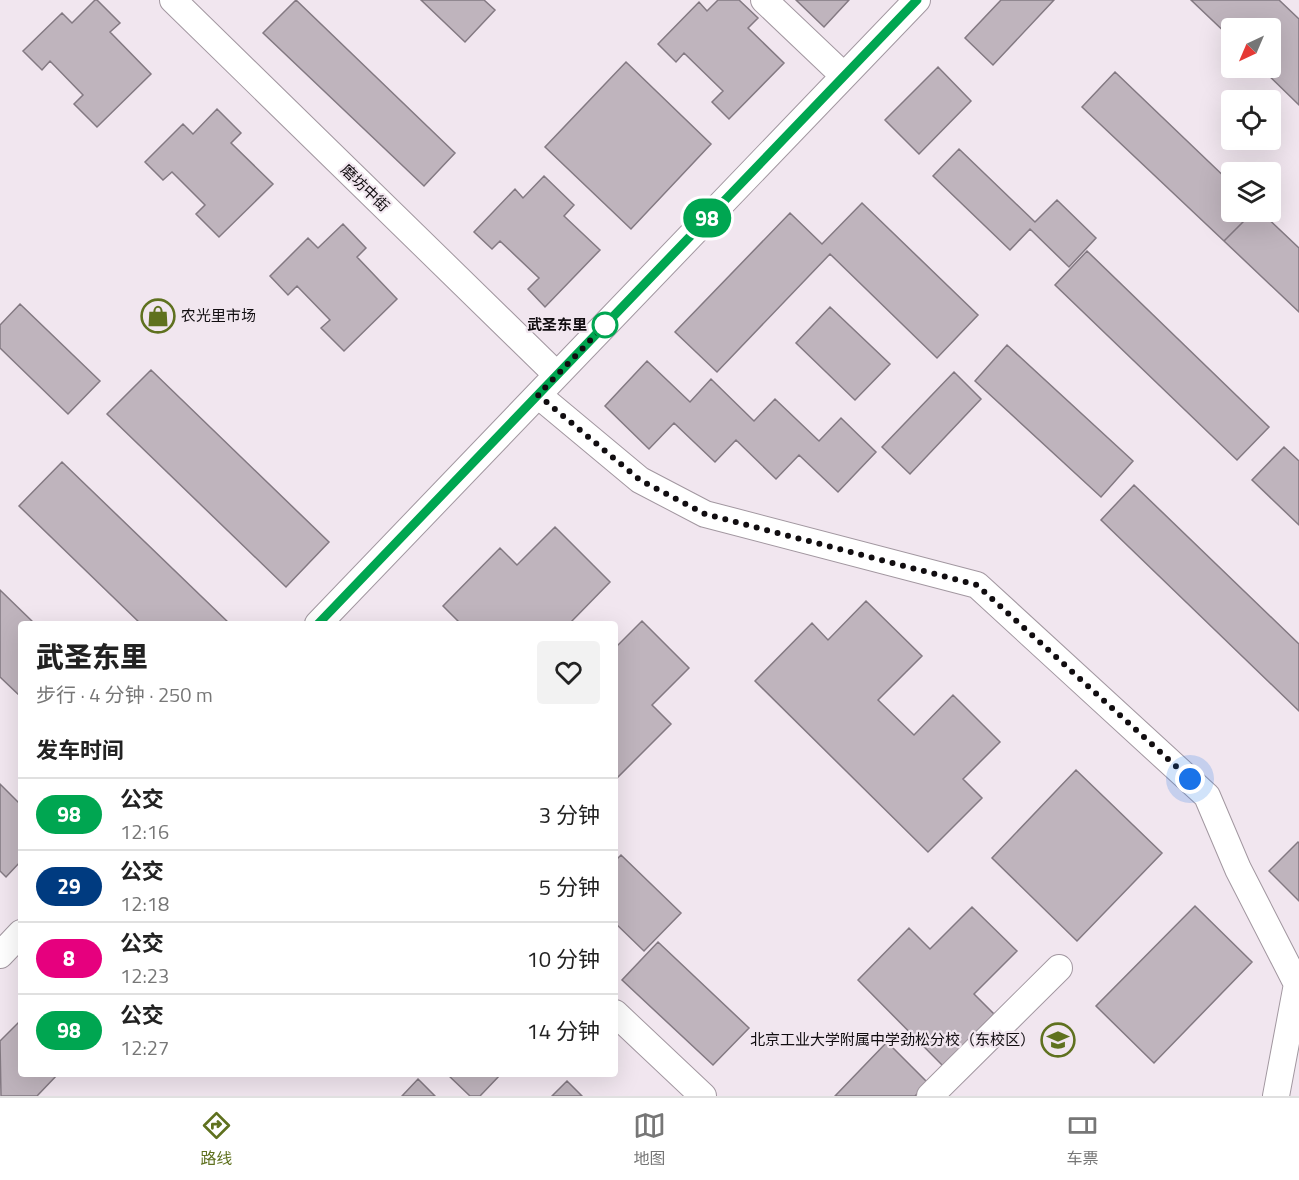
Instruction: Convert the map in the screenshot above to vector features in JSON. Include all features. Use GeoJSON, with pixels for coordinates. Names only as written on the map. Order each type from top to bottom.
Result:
{"type":"FeatureCollection","features":[{"type":"Feature","properties":{"kind":"street","name":"磨坊中街"},"geometry":{"type":"LineString","coordinates":[[173,0],[557,375]]}},
{"type":"Feature","properties":{"kind":"street"},"geometry":{"type":"LineString","coordinates":[[764,0],[844,75]]}},
{"type":"Feature","properties":{"kind":"street"},"geometry":{"type":"LineString","coordinates":[[321,621],[917,0]]}},
{"type":"Feature","properties":{"kind":"street"},"geometry":{"type":"LineString","coordinates":[[538,395],[640,480],[705,514],[977,585],[1207,796],[1238,870],[1297,984],[1276,1096]]}},
{"type":"Feature","properties":{"kind":"street"},"geometry":{"type":"LineString","coordinates":[[0,955],[18,936]]}},
{"type":"Feature","properties":{"kind":"street"},"geometry":{"type":"LineString","coordinates":[[930,1096],[1059,968]]}},
{"type":"Feature","properties":{"kind":"street"},"geometry":{"type":"LineString","coordinates":[[618,1016],[703,1096]]}},
{"type":"Feature","properties":{"kind":"building"},"geometry":{"type":"Polygon","coordinates":[[[95,0],[120,23],[110,32],[151,74],[97,127],[74,104],[83,95],[50,61],[42,70],[23,51],[62,13],[72,23],[95,0]]]}},
{"type":"Feature","properties":{"kind":"building"},"geometry":{"type":"Polygon","coordinates":[[[296,0],[455,153],[424,186],[263,33],[296,0]]]}},
{"type":"Feature","properties":{"kind":"building"},"geometry":{"type":"Polygon","coordinates":[[[421,0],[484,0],[495,10],[465,42],[421,0]]]}},
{"type":"Feature","properties":{"kind":"building"},"geometry":{"type":"Polygon","coordinates":[[[718,0],[739,0],[758,18],[748,28],[784,63],[729,119],[712,102],[723,91],[684,53],[676,62],[658,44],[699,2],[707,11],[718,0]]]}},
{"type":"Feature","properties":{"kind":"building"},"geometry":{"type":"Polygon","coordinates":[[[796,0],[849,0],[824,27],[796,0]]]}},
{"type":"Feature","properties":{"kind":"building"},"geometry":{"type":"Polygon","coordinates":[[[1001,0],[1054,0],[993,65],[965,38],[1001,0]]]}},
{"type":"Feature","properties":{"kind":"building"},"geometry":{"type":"Polygon","coordinates":[[[1191,0],[1279,0],[1299,19],[1299,105],[1271,78],[1281,78],[1281,18],[1221,18],[1221,29],[1191,0]]]}},
{"type":"Feature","properties":{"kind":"building"},"geometry":{"type":"Polygon","coordinates":[[[626,62],[711,144],[631,229],[545,147],[626,62]]]}},
{"type":"Feature","properties":{"kind":"building"},"geometry":{"type":"Polygon","coordinates":[[[938,67],[971,101],[919,154],[885,120],[938,67]]]}},
{"type":"Feature","properties":{"kind":"building"},"geometry":{"type":"Polygon","coordinates":[[[1115,72],[1221,173],[1221,222],[1243,222],[1224,241],[1082,107],[1115,72]]]}},
{"type":"Feature","properties":{"kind":"building"},"geometry":{"type":"Polygon","coordinates":[[[217,109],[241,133],[231,143],[273,184],[219,237],[196,214],[205,205],[172,172],[163,180],[145,162],[183,124],[193,134],[217,109]]]}},
{"type":"Feature","properties":{"kind":"building"},"geometry":{"type":"Polygon","coordinates":[[[959,149],[1035,222],[1057,200],[1096,238],[1069,267],[1030,229],[1010,250],[933,176],[959,149]]]}},
{"type":"Feature","properties":{"kind":"building"},"geometry":{"type":"Polygon","coordinates":[[[544,176],[574,205],[564,216],[600,250],[545,307],[528,289],[539,278],[500,241],[492,249],[474,232],[515,189],[523,198],[544,176]]]}},
{"type":"Feature","properties":{"kind":"building"},"geometry":{"type":"Polygon","coordinates":[[[862,203],[978,315],[937,358],[830,254],[717,372],[675,332],[790,213],[822,244],[862,203]]]}},
{"type":"Feature","properties":{"kind":"building"},"geometry":{"type":"Polygon","coordinates":[[[1243,222],[1272,222],[1299,248],[1299,312],[1224,241],[1243,222]]]}},
{"type":"Feature","properties":{"kind":"building"},"geometry":{"type":"Polygon","coordinates":[[[343,224],[366,248],[357,257],[397,299],[344,351],[321,328],[330,320],[297,286],[288,295],[270,276],[308,238],[318,248],[343,224]]]}},
{"type":"Feature","properties":{"kind":"building"},"geometry":{"type":"Polygon","coordinates":[[[1087,251],[1269,427],[1237,460],[1055,285],[1087,251]]]}},
{"type":"Feature","properties":{"kind":"building"},"geometry":{"type":"Polygon","coordinates":[[[20,304],[100,381],[68,414],[0,348],[0,325],[20,304]]]}},
{"type":"Feature","properties":{"kind":"building"},"geometry":{"type":"Polygon","coordinates":[[[830,307],[890,364],[855,400],[796,343],[830,307]]]}},
{"type":"Feature","properties":{"kind":"building"},"geometry":{"type":"Polygon","coordinates":[[[1007,345],[1133,461],[1101,497],[975,381],[1007,345]]]}},
{"type":"Feature","properties":{"kind":"building"},"geometry":{"type":"Polygon","coordinates":[[[647,361],[690,402],[711,379],[754,421],[775,399],[819,441],[841,418],[876,452],[838,492],[799,455],[776,479],[736,440],[715,462],[674,423],[649,449],[605,406],[647,361]]]}},
{"type":"Feature","properties":{"kind":"building"},"geometry":{"type":"Polygon","coordinates":[[[151,370],[329,542],[286,587],[107,414],[151,370]]]}},
{"type":"Feature","properties":{"kind":"building"},"geometry":{"type":"Polygon","coordinates":[[[954,372],[981,399],[910,474],[882,447],[954,372]]]}},
{"type":"Feature","properties":{"kind":"building"},"geometry":{"type":"Polygon","coordinates":[[[1284,447],[1299,461],[1299,525],[1252,480],[1284,447]]]}},
{"type":"Feature","properties":{"kind":"building"},"geometry":{"type":"Polygon","coordinates":[[[62,462],[227,621],[138,621],[19,506],[62,462]]]}},
{"type":"Feature","properties":{"kind":"building"},"geometry":{"type":"Polygon","coordinates":[[[1134,485],[1299,644],[1299,711],[1101,520],[1134,485]]]}},
{"type":"Feature","properties":{"kind":"building"},"geometry":{"type":"Polygon","coordinates":[[[555,527],[610,582],[572,621],[458,621],[443,606],[500,548],[517,565],[555,527]]]}},
{"type":"Feature","properties":{"kind":"building"},"geometry":{"type":"Polygon","coordinates":[[[0,590],[32,621],[18,621],[18,694],[0,677],[0,590]]]}},
{"type":"Feature","properties":{"kind":"building"},"geometry":{"type":"Polygon","coordinates":[[[866,601],[922,656],[878,700],[914,735],[953,695],[1000,742],[963,779],[982,798],[928,852],[755,681],[812,623],[828,640],[866,601]]]}},
{"type":"Feature","properties":{"kind":"building"},"geometry":{"type":"Polygon","coordinates":[[[642,621],[689,668],[652,705],[671,724],[618,777],[618,645],[642,621]]]}},
{"type":"Feature","properties":{"kind":"building"},"geometry":{"type":"Polygon","coordinates":[[[1076,770],[1162,853],[1077,941],[992,858],[1076,770]]]}},
{"type":"Feature","properties":{"kind":"building"},"geometry":{"type":"Polygon","coordinates":[[[0,784],[18,802],[18,864],[6,877],[0,871],[0,784]]]}},
{"type":"Feature","properties":{"kind":"building"},"geometry":{"type":"Polygon","coordinates":[[[1299,843],[1299,901],[1269,871],[1299,843]]]}},
{"type":"Feature","properties":{"kind":"building"},"geometry":{"type":"Polygon","coordinates":[[[621,855],[681,913],[644,951],[618,926],[618,858],[621,855]]]}},
{"type":"Feature","properties":{"kind":"building"},"geometry":{"type":"Polygon","coordinates":[[[1195,906],[1252,962],[1154,1063],[1096,1006],[1195,906]]]}},
{"type":"Feature","properties":{"kind":"building"},"geometry":{"type":"Polygon","coordinates":[[[972,907],[1017,951],[974,994],[994,1014],[943,1066],[858,980],[909,928],[930,949],[972,907]]]}},
{"type":"Feature","properties":{"kind":"building"},"geometry":{"type":"Polygon","coordinates":[[[658,942],[749,1028],[713,1065],[622,980],[658,942]]]}},
{"type":"Feature","properties":{"kind":"building"},"geometry":{"type":"Polygon","coordinates":[[[18,1023],[18,1077],[55,1077],[37,1096],[1,1096],[0,1041],[18,1023]]]}},
{"type":"Feature","properties":{"kind":"building"},"geometry":{"type":"Polygon","coordinates":[[[887,1042],[928,1083],[915,1096],[835,1096],[887,1042]]]}},
{"type":"Feature","properties":{"kind":"building"},"geometry":{"type":"Polygon","coordinates":[[[450,1077],[498,1077],[480,1096],[470,1096],[450,1077]]]}},
{"type":"Feature","properties":{"kind":"building"},"geometry":{"type":"Polygon","coordinates":[[[418,1079],[435,1096],[402,1096],[418,1079]]]}},
{"type":"Feature","properties":{"kind":"building"},"geometry":{"type":"Polygon","coordinates":[[[567,1081],[582,1096],[552,1096],[567,1081]]]}},
{"type":"Feature","properties":{"kind":"bus line","name":"98"},"geometry":{"type":"LineString","coordinates":[[321,621],[917,0]]}},
{"type":"Feature","properties":{"kind":"place","name":"农光里市场"},"geometry":{"type":"Point","coordinates":[158,316]}},
{"type":"Feature","properties":{"kind":"place","name":"武圣东里"},"geometry":{"type":"Point","coordinates":[605,325]}},
{"type":"Feature","properties":{"kind":"place","name":"北京工业大学附属中学劲松分校（东校区）"},"geometry":{"type":"Point","coordinates":[1058,1040]}},
{"type":"Feature","properties":{"kind":"route"},"geometry":{"type":"LineString","coordinates":[[605,325],[538,395],[640,480],[705,514],[977,585],[1190,779]]}}]}
